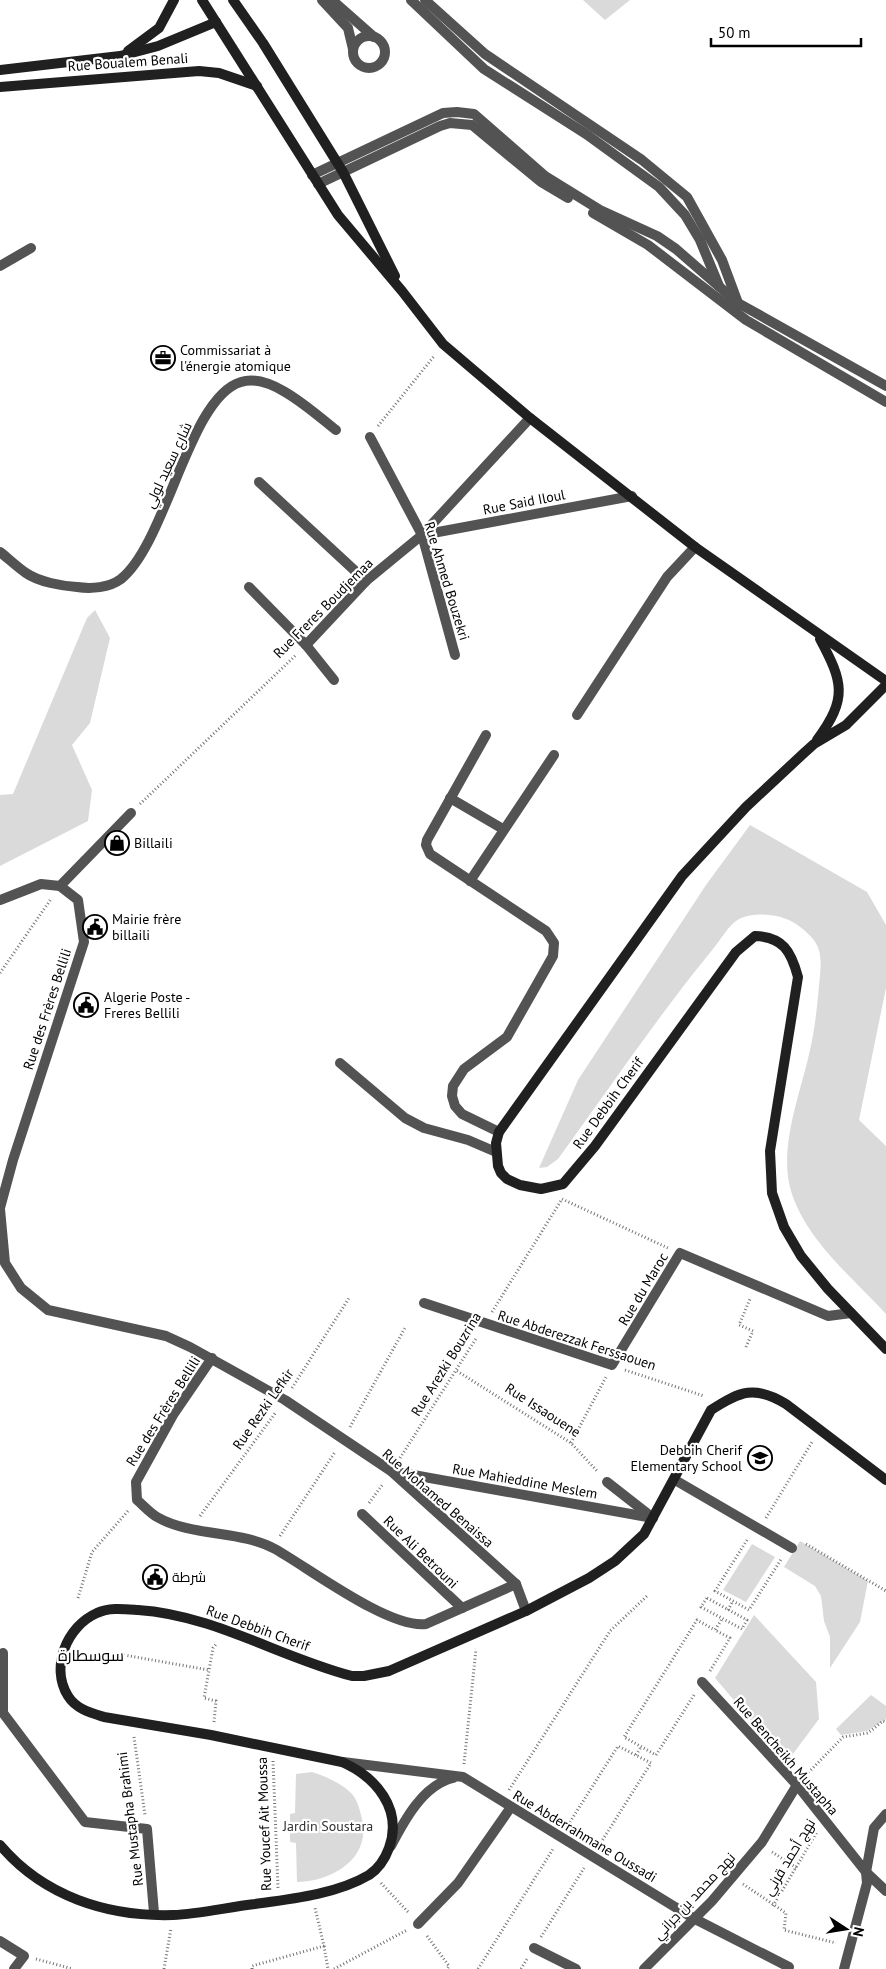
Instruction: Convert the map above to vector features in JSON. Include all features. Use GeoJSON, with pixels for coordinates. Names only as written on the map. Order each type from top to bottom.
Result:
{"type":"FeatureCollection","features":[{"type":"Feature","properties":{"kind":"street"},"geometry":{"type":"LineString","coordinates":[[120,56],[151,36],[159,28],[174,0]]}},
{"type":"Feature","properties":{"kind":"street"},"geometry":{"type":"LineString","coordinates":[[202,0],[338,215],[402,291],[443,344],[530,418],[696,547],[886,683]]}},
{"type":"Feature","properties":{"kind":"street"},"geometry":{"type":"LineString","coordinates":[[233,0],[258,35],[343,172],[402,291]]}},
{"type":"Feature","properties":{"kind":"street"},"geometry":{"type":"LineString","coordinates":[[322,0],[348,28],[355,60],[368,69],[379,66],[383,62],[386,52],[382,42],[332,0]]}},
{"type":"Feature","properties":{"kind":"street"},"geometry":{"type":"LineString","coordinates":[[411,0],[484,68],[586,134],[659,187],[685,214],[700,240],[721,289]]}},
{"type":"Feature","properties":{"kind":"street"},"geometry":{"type":"LineString","coordinates":[[425,0],[485,54],[642,160],[687,197],[722,260],[734,306]]}},
{"type":"Feature","properties":{"kind":"street"},"geometry":{"type":"LineString","coordinates":[[0,70],[120,56],[158,46],[216,22]]}},
{"type":"Feature","properties":{"kind":"street"},"geometry":{"type":"LineString","coordinates":[[353,49],[359,40],[374,37]]}},
{"type":"Feature","properties":{"kind":"street","name":"Rue Boualem Benali"},"geometry":{"type":"LineString","coordinates":[[0,87],[179,71],[219,73],[257,86]]}},
{"type":"Feature","properties":{"kind":"street"},"geometry":{"type":"LineString","coordinates":[[312,174],[443,113],[474,114],[545,176],[600,210],[657,236],[676,249],[721,289],[746,320],[886,402]]}},
{"type":"Feature","properties":{"kind":"street"},"geometry":{"type":"LineString","coordinates":[[318,184],[440,126],[450,123],[472,125],[541,182],[648,245],[734,306],[886,386]]}},
{"type":"Feature","properties":{"kind":"street"},"geometry":{"type":"LineString","coordinates":[[0,266],[31,248]]}},
{"type":"Feature","properties":{"kind":"street","name":"شارع سعيد لولي"},"geometry":{"type":"LineString","coordinates":[[0,552],[28,574],[67,586],[94,589],[120,579],[139,556],[156,525],[182,465],[210,409],[224,392],[242,382],[260,382],[278,387],[336,430]]}},
{"type":"Feature","properties":{"kind":"street","name":"Rue Freres Boudjemaa"},"geometry":{"type":"LineString","coordinates":[[306,645],[366,581],[422,535],[530,418]]}},
{"type":"Feature","properties":{"kind":"street","name":"Rue Ahmed Bouzekri"},"geometry":{"type":"LineString","coordinates":[[370,437],[422,535],[456,654]]}},
{"type":"Feature","properties":{"kind":"street"},"geometry":{"type":"LineString","coordinates":[[259,482],[366,581]]}},
{"type":"Feature","properties":{"kind":"street","name":"Rue Said Iloul"},"geometry":{"type":"LineString","coordinates":[[422,535],[632,496]]}},
{"type":"Feature","properties":{"kind":"street"},"geometry":{"type":"LineString","coordinates":[[577,715],[667,577],[696,547]]}},
{"type":"Feature","properties":{"kind":"street"},"geometry":{"type":"LineString","coordinates":[[249,586],[306,645],[334,680]]}},
{"type":"Feature","properties":{"kind":"street","name":"Rue Debbih Cherif"},"geometry":{"type":"LineString","coordinates":[[819,636],[836,668],[840,687],[838,703],[831,721],[814,744],[746,807],[682,876],[499,1132],[496,1152],[501,1173],[507,1179],[520,1185],[541,1189],[563,1184],[595,1146],[736,952],[755,936],[768,937],[779,942],[786,949],[794,963],[798,977],[770,1151],[772,1193],[790,1240],[828,1290],[886,1349]]}},
{"type":"Feature","properties":{"kind":"street","name":"Rue Debbih Cherif"},"geometry":{"type":"LineString","coordinates":[[814,744],[846,725],[886,683]]}},
{"type":"Feature","properties":{"kind":"street"},"geometry":{"type":"LineString","coordinates":[[486,735],[426,845],[430,854],[546,931],[554,943],[553,956],[507,1037],[464,1069],[453,1086],[454,1101],[462,1114],[499,1132]]}},
{"type":"Feature","properties":{"kind":"street"},"geometry":{"type":"LineString","coordinates":[[470,880],[554,755]]}},
{"type":"Feature","properties":{"kind":"street"},"geometry":{"type":"LineString","coordinates":[[450,798],[503,829]]}},
{"type":"Feature","properties":{"kind":"street"},"geometry":{"type":"LineString","coordinates":[[0,900],[41,884],[60,886],[131,813]]}},
{"type":"Feature","properties":{"kind":"street","name":"Rue des Frères Bellili"},"geometry":{"type":"LineString","coordinates":[[60,886],[78,900],[84,942],[15,1151],[0,1209],[5,1263],[21,1288],[48,1310],[166,1336],[212,1358],[173,1414],[136,1482],[137,1500]]}},
{"type":"Feature","properties":{"kind":"street"},"geometry":{"type":"LineString","coordinates":[[340,1063],[409,1121],[424,1128],[468,1140],[496,1152]]}},
{"type":"Feature","properties":{"kind":"street"},"geometry":{"type":"LineString","coordinates":[[680,1254],[828,1316],[851,1313]]}},
{"type":"Feature","properties":{"kind":"street","name":"Rue du Maroc"},"geometry":{"type":"LineString","coordinates":[[612,1365],[680,1254]]}},
{"type":"Feature","properties":{"kind":"street","name":"Rue Abderezzak Ferssaouen"},"geometry":{"type":"LineString","coordinates":[[424,1302],[612,1365]]}},
{"type":"Feature","properties":{"kind":"street","name":"Rue Mohamed Benaissa"},"geometry":{"type":"LineString","coordinates":[[212,1358],[285,1400],[391,1472],[516,1584],[526,1611]]}},
{"type":"Feature","properties":{"kind":"street","name":"Rue Debbih Cherif"},"geometry":{"type":"LineString","coordinates":[[0,1845],[16,1864],[30,1875],[70,1898],[116,1910],[173,1915],[278,1901],[337,1888],[368,1875],[379,1866],[386,1855],[392,1829],[388,1802],[364,1773],[342,1762],[211,1735],[104,1717],[82,1710],[68,1696],[62,1676],[62,1654],[71,1633],[97,1613],[111,1609],[140,1610],[203,1622],[352,1676],[364,1676],[389,1671],[526,1611],[589,1578],[615,1561],[644,1534],[711,1410],[730,1397],[750,1392],[770,1394],[820,1429],[886,1480]]}},
{"type":"Feature","properties":{"kind":"street","name":"Rue Mahieddine Meslem"},"geometry":{"type":"LineString","coordinates":[[391,1472],[654,1518]]}},
{"type":"Feature","properties":{"kind":"street"},"geometry":{"type":"LineString","coordinates":[[674,1480],[792,1548]]}},
{"type":"Feature","properties":{"kind":"street"},"geometry":{"type":"LineString","coordinates":[[607,1482],[654,1518]]}},
{"type":"Feature","properties":{"kind":"street"},"geometry":{"type":"LineString","coordinates":[[137,1500],[157,1517],[191,1528],[272,1547],[372,1607],[403,1623],[412,1625],[426,1624],[516,1584]]}},
{"type":"Feature","properties":{"kind":"street","name":"Rue Ali Betrouni"},"geometry":{"type":"LineString","coordinates":[[362,1514],[462,1608]]}},
{"type":"Feature","properties":{"kind":"street"},"geometry":{"type":"LineString","coordinates":[[2,1653],[3,1713],[85,1822],[147,1829]]}},
{"type":"Feature","properties":{"kind":"street","name":"Rue Bencheikh Mustapha"},"geometry":{"type":"LineString","coordinates":[[702,1682],[797,1785],[866,1872],[886,1891]]}},
{"type":"Feature","properties":{"kind":"street"},"geometry":{"type":"LineString","coordinates":[[342,1762],[461,1777]]}},
{"type":"Feature","properties":{"kind":"street"},"geometry":{"type":"LineString","coordinates":[[386,1855],[402,1825],[433,1787],[444,1780],[461,1777]]}},
{"type":"Feature","properties":{"kind":"street","name":"Rue Abderrahmane Oussadi"},"geometry":{"type":"LineString","coordinates":[[461,1777],[694,1918],[789,1967]]}},
{"type":"Feature","properties":{"kind":"street","name":"نهج محمد بن جراني"},"geometry":{"type":"LineString","coordinates":[[644,1969],[712,1901],[760,1844],[797,1785]]}},
{"type":"Feature","properties":{"kind":"street"},"geometry":{"type":"LineString","coordinates":[[418,1924],[458,1883],[511,1807]]}},
{"type":"Feature","properties":{"kind":"street"},"geometry":{"type":"LineString","coordinates":[[844,1969],[860,1914],[874,1828],[886,1814]]}},
{"type":"Feature","properties":{"kind":"street","name":"Rue Mustapha Brahimi"},"geometry":{"type":"LineString","coordinates":[[147,1829],[154,1914]]}},
{"type":"Feature","properties":{"kind":"street"},"geometry":{"type":"LineString","coordinates":[[0,1941],[24,1956],[14,1969]]}},
{"type":"Feature","properties":{"kind":"street"},"geometry":{"type":"LineString","coordinates":[[534,1948],[576,1969]]}},
{"type":"Feature","properties":{"kind":"path"},"geometry":{"type":"LineString","coordinates":[[370,437],[443,344]]}},
{"type":"Feature","properties":{"kind":"path","name":"Rue Freres Boudjemaa"},"geometry":{"type":"LineString","coordinates":[[131,813],[306,645]]}},
{"type":"Feature","properties":{"kind":"path"},"geometry":{"type":"LineString","coordinates":[[0,973],[60,886]]}},
{"type":"Feature","properties":{"kind":"path","name":"Rue Arezki Bouzrina"},"geometry":{"type":"LineString","coordinates":[[362,1514],[457,1371],[562,1200],[680,1254]]}},
{"type":"Feature","properties":{"kind":"path"},"geometry":{"type":"LineString","coordinates":[[746,1347],[753,1331],[739,1325],[755,1287]]}},
{"type":"Feature","properties":{"kind":"path","name":"Rue Rezki Lefkir"},"geometry":{"type":"LineString","coordinates":[[191,1528],[285,1400],[349,1298]]}},
{"type":"Feature","properties":{"kind":"path"},"geometry":{"type":"LineString","coordinates":[[571,1443],[612,1365]]}},
{"type":"Feature","properties":{"kind":"path","name":"Rue Abderezzak Ferssaouen"},"geometry":{"type":"LineString","coordinates":[[612,1365],[722,1402]]}},
{"type":"Feature","properties":{"kind":"path","name":"Rue Issaouene"},"geometry":{"type":"LineString","coordinates":[[457,1371],[571,1443],[607,1482]]}},
{"type":"Feature","properties":{"kind":"path"},"geometry":{"type":"LineString","coordinates":[[760,1529],[820,1429]]}},
{"type":"Feature","properties":{"kind":"path"},"geometry":{"type":"LineString","coordinates":[[78,1598],[92,1552],[137,1500]]}},
{"type":"Feature","properties":{"kind":"path"},"geometry":{"type":"LineString","coordinates":[[749,1537],[715,1591],[749,1610],[783,1556]]}},
{"type":"Feature","properties":{"kind":"path"},"geometry":{"type":"LineString","coordinates":[[800,1541],[886,1591]]}},
{"type":"Feature","properties":{"kind":"path"},"geometry":{"type":"LineString","coordinates":[[501,1800],[610,1631],[647,1596]]}},
{"type":"Feature","properties":{"kind":"path"},"geometry":{"type":"LineString","coordinates":[[708,1598],[747,1620],[742,1630],[722,1619],[701,1607],[708,1598]]}},
{"type":"Feature","properties":{"kind":"path"},"geometry":{"type":"LineString","coordinates":[[728,1610],[733,1601]]}},
{"type":"Feature","properties":{"kind":"path"},"geometry":{"type":"LineString","coordinates":[[715,1630],[722,1619]]}},
{"type":"Feature","properties":{"kind":"path"},"geometry":{"type":"LineString","coordinates":[[697,1620],[715,1630],[730,1638],[656,1755],[624,1737],[697,1620]]}},
{"type":"Feature","properties":{"kind":"path"},"geometry":{"type":"LineString","coordinates":[[461,1777],[478,1632]]}},
{"type":"Feature","properties":{"kind":"path"},"geometry":{"type":"LineString","coordinates":[[211,1735],[216,1701],[204,1698],[213,1648]]}},
{"type":"Feature","properties":{"kind":"path"},"geometry":{"type":"LineString","coordinates":[[124,1655],[209,1670]]}},
{"type":"Feature","properties":{"kind":"path","name":"Rue Mustapha Brahimi"},"geometry":{"type":"LineString","coordinates":[[131,1721],[147,1829]]}},
{"type":"Feature","properties":{"kind":"path"},"geometry":{"type":"LineString","coordinates":[[797,1785],[843,1737],[868,1734],[883,1721],[886,1722]]}},
{"type":"Feature","properties":{"kind":"path"},"geometry":{"type":"LineString","coordinates":[[478,1969],[618,1746],[651,1763],[547,1927]]}},
{"type":"Feature","properties":{"kind":"path","name":"Rue Youcef Ait Moussa"},"geometry":{"type":"LineString","coordinates":[[273,1747],[278,1901]]}},
{"type":"Feature","properties":{"kind":"path"},"geometry":{"type":"LineString","coordinates":[[636,1755],[641,1747]]}},
{"type":"Feature","properties":{"kind":"path","name":"نهج أحمد قرني"},"geometry":{"type":"LineString","coordinates":[[773,1906],[824,1819]]}},
{"type":"Feature","properties":{"kind":"path"},"geometry":{"type":"LineString","coordinates":[[760,1844],[797,1868]]}},
{"type":"Feature","properties":{"kind":"path"},"geometry":{"type":"LineString","coordinates":[[732,1876],[773,1906],[786,1913],[784,1930],[843,1945]]}},
{"type":"Feature","properties":{"kind":"path"},"geometry":{"type":"LineString","coordinates":[[312,1894],[328,1969]]}},
{"type":"Feature","properties":{"kind":"path"},"geometry":{"type":"LineString","coordinates":[[164,1969],[173,1915]]}},
{"type":"Feature","properties":{"kind":"path"},"geometry":{"type":"LineString","coordinates":[[334,1969],[418,1924]]}},
{"type":"Feature","properties":{"kind":"path"},"geometry":{"type":"LineString","coordinates":[[252,1969],[252,1966],[324,1946]]}},
{"type":"Feature","properties":{"kind":"path"},"geometry":{"type":"LineString","coordinates":[[24,1956],[73,1969]]}},
{"type":"Feature","properties":{"kind":"path"},"geometry":{"type":"LineString","coordinates":[[521,1969],[526,1960]]}},
{"type":"Feature","properties":{"kind":"green space"},"geometry":{"type":"Polygon","coordinates":[[[583,0],[630,0],[605,20],[583,0]]]}},
{"type":"Feature","properties":{"kind":"green space"},"geometry":{"type":"Polygon","coordinates":[[[95,610],[110,638],[90,723],[72,745],[92,790],[88,821],[0,866],[0,795],[13,794],[87,618],[95,610]]]}},
{"type":"Feature","properties":{"kind":"green space"},"geometry":{"type":"Polygon","coordinates":[[[750,825],[867,892],[886,925],[886,988],[859,1120],[886,1146],[886,1314],[819,1242],[798,1209],[791,1191],[787,1157],[789,1139],[813,1034],[821,966],[819,951],[812,938],[796,924],[783,918],[760,914],[735,921],[653,1026],[558,1159],[547,1167],[539,1168],[578,1080],[706,885],[750,825]]]}},
{"type":"Feature","properties":{"kind":"green space"},"geometry":{"type":"Polygon","coordinates":[[[800,1541],[868,1581],[860,1622],[830,1668],[830,1637],[824,1621],[821,1596],[815,1586],[784,1567],[800,1541]]]}},
{"type":"Feature","properties":{"kind":"green space"},"geometry":{"type":"Polygon","coordinates":[[[752,1544],[775,1557],[746,1602],[723,1590],[752,1544]]]}},
{"type":"Feature","properties":{"kind":"green space"},"geometry":{"type":"Polygon","coordinates":[[[754,1615],[816,1682],[819,1719],[787,1762],[715,1678],[754,1615]]]}},
{"type":"Feature","properties":{"kind":"green space"},"geometry":{"type":"Polygon","coordinates":[[[871,1695],[886,1706],[886,1719],[867,1731],[841,1735],[836,1729],[871,1695]]]}},
{"type":"Feature","properties":{"kind":"green space","name":"Jardin Soustara"},"geometry":{"type":"Polygon","coordinates":[[[312,1772],[344,1787],[352,1794],[360,1809],[363,1833],[360,1846],[354,1857],[346,1865],[323,1878],[297,1882],[296,1843],[290,1842],[290,1814],[295,1813],[296,1774],[312,1772]]]}},
{"type":"Feature","properties":{"kind":"place","name":"Commissariat à l'énergie atomique"},"geometry":{"type":"Point","coordinates":[163,358]}},
{"type":"Feature","properties":{"kind":"place","name":"Billaili"},"geometry":{"type":"Point","coordinates":[117,843]}},
{"type":"Feature","properties":{"kind":"place","name":"Mairie frère billaili"},"geometry":{"type":"Point","coordinates":[95,927]}},
{"type":"Feature","properties":{"kind":"place","name":"Algerie Poste - Freres Bellili"},"geometry":{"type":"Point","coordinates":[86,1005]}},
{"type":"Feature","properties":{"kind":"place","name":"Debbih Cherif Elementary School"},"geometry":{"type":"Point","coordinates":[760,1458]}},
{"type":"Feature","properties":{"kind":"place","name":"شرطة"},"geometry":{"type":"Point","coordinates":[155,1577]}},
{"type":"Feature","properties":{"kind":"district","name":"سوسطارة"},"geometry":{"type":"Point","coordinates":[91,1655]}}]}
